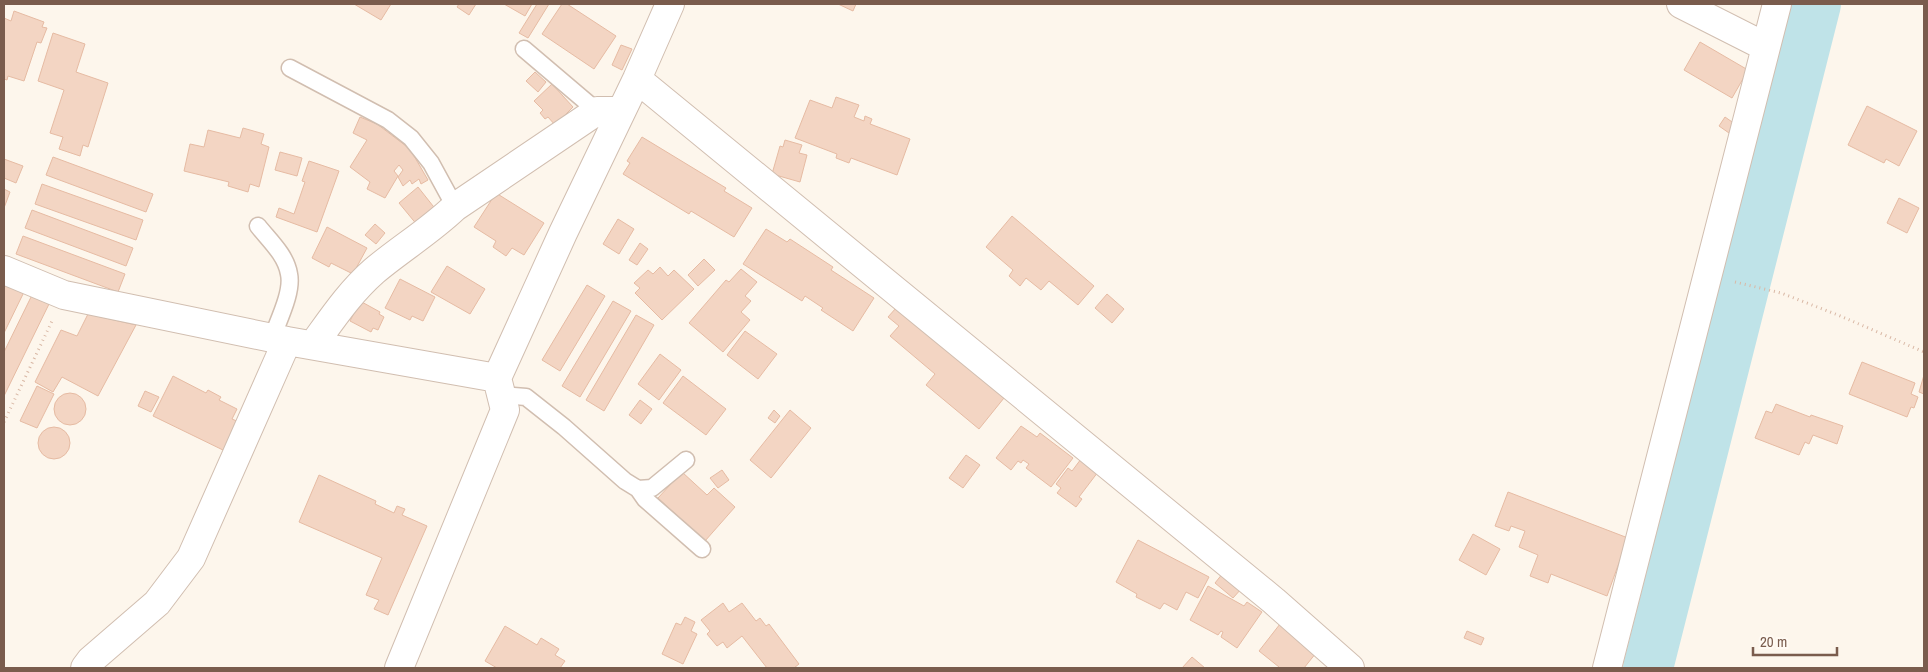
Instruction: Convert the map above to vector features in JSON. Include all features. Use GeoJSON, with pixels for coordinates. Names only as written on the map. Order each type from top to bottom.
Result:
{"type":"FeatureCollection","features":[{"type":"Feature","properties":{"kind":"street"},"geometry":{"type":"LineString","coordinates":[[314,346],[342,303],[374,271],[435,226],[455,207],[609,111],[636,79],[670,4]]}},
{"type":"Feature","properties":{"kind":"street"},"geometry":{"type":"LineString","coordinates":[[1681,4],[1766,47]]}},
{"type":"Feature","properties":{"kind":"street"},"geometry":{"type":"LineString","coordinates":[[1607,668],[1777,4]]}},
{"type":"Feature","properties":{"kind":"street"},"geometry":{"type":"LineString","coordinates":[[636,79],[1274,601],[1350,668]]}},
{"type":"Feature","properties":{"kind":"street"},"geometry":{"type":"LineString","coordinates":[[399,668],[506,410],[499,387],[563,233],[609,111]]}},
{"type":"Feature","properties":{"kind":"street"},"geometry":{"type":"LineString","coordinates":[[4,270],[64,295],[314,346],[499,387]]}},
{"type":"Feature","properties":{"kind":"street"},"geometry":{"type":"LineString","coordinates":[[85,668],[91,660],[157,603],[191,558],[279,339]]}},
{"type":"Feature","properties":{"kind":"lane"},"geometry":{"type":"LineString","coordinates":[[524,49],[609,111]]}},
{"type":"Feature","properties":{"kind":"lane"},"geometry":{"type":"LineString","coordinates":[[290,68],[388,120],[403,132],[431,163],[455,207]]}},
{"type":"Feature","properties":{"kind":"lane"},"geometry":{"type":"LineString","coordinates":[[258,226],[278,250],[290,274],[288,295],[279,339]]}},
{"type":"Feature","properties":{"kind":"lane"},"geometry":{"type":"LineString","coordinates":[[499,387],[526,397],[564,427],[625,481],[638,489],[645,499],[702,549]]}},
{"type":"Feature","properties":{"kind":"lane"},"geometry":{"type":"LineString","coordinates":[[638,489],[652,488],[686,460]]}},
{"type":"Feature","properties":{"kind":"path"},"geometry":{"type":"LineString","coordinates":[[1707,276],[1781,293],[1924,352]]}},
{"type":"Feature","properties":{"kind":"path"},"geometry":{"type":"LineString","coordinates":[[4,422],[64,295]]}},
{"type":"Feature","properties":{"kind":"building"},"geometry":{"type":"Polygon","coordinates":[[[354,4],[391,4],[381,20],[354,4]]]}},
{"type":"Feature","properties":{"kind":"building"},"geometry":{"type":"Polygon","coordinates":[[[459,4],[476,4],[469,15],[457,7],[459,4]]]}},
{"type":"Feature","properties":{"kind":"building"},"geometry":{"type":"Polygon","coordinates":[[[504,4],[532,4],[525,16],[504,4]]]}},
{"type":"Feature","properties":{"kind":"building"},"geometry":{"type":"Polygon","coordinates":[[[537,4],[549,4],[528,38],[519,33],[537,4]]]}},
{"type":"Feature","properties":{"kind":"building"},"geometry":{"type":"Polygon","coordinates":[[[562,4],[567,4],[616,36],[594,69],[542,34],[562,4]]]}},
{"type":"Feature","properties":{"kind":"building"},"geometry":{"type":"Polygon","coordinates":[[[838,4],[856,4],[853,11],[838,4]]]}},
{"type":"Feature","properties":{"kind":"building"},"geometry":{"type":"Polygon","coordinates":[[[14,11],[44,22],[42,27],[47,28],[41,43],[37,42],[24,81],[8,76],[7,80],[4,79],[4,18],[11,21],[14,11]]]}},
{"type":"Feature","properties":{"kind":"building"},"geometry":{"type":"Polygon","coordinates":[[[53,33],[85,44],[76,72],[108,83],[88,147],[83,145],[80,156],[59,149],[63,137],[50,133],[64,90],[38,81],[53,33]]]}},
{"type":"Feature","properties":{"kind":"building"},"geometry":{"type":"Polygon","coordinates":[[[1700,42],[1748,70],[1732,98],[1684,70],[1700,42]]]}},
{"type":"Feature","properties":{"kind":"building"},"geometry":{"type":"Polygon","coordinates":[[[621,45],[632,49],[622,70],[612,65],[621,45]]]}},
{"type":"Feature","properties":{"kind":"building"},"geometry":{"type":"Polygon","coordinates":[[[535,72],[546,82],[538,92],[526,81],[535,72]]]}},
{"type":"Feature","properties":{"kind":"building"},"geometry":{"type":"Polygon","coordinates":[[[552,84],[573,107],[555,125],[548,117],[545,119],[540,113],[543,110],[534,101],[552,84]]]}},
{"type":"Feature","properties":{"kind":"building"},"geometry":{"type":"Polygon","coordinates":[[[836,97],[859,105],[854,117],[864,121],[865,116],[872,119],[870,124],[910,139],[897,175],[851,158],[849,163],[836,158],[837,154],[795,138],[810,100],[832,108],[836,97]]]}},
{"type":"Feature","properties":{"kind":"building"},"geometry":{"type":"Polygon","coordinates":[[[1867,106],[1917,131],[1899,166],[1886,159],[1884,163],[1848,145],[1867,106]]]}},
{"type":"Feature","properties":{"kind":"building"},"geometry":{"type":"Polygon","coordinates":[[[360,117],[377,124],[410,149],[428,180],[421,184],[419,179],[412,184],[410,180],[403,186],[398,177],[403,170],[399,165],[394,171],[398,176],[385,198],[367,189],[370,182],[350,167],[367,140],[353,133],[360,117]]]}},
{"type":"Feature","properties":{"kind":"building"},"geometry":{"type":"Polygon","coordinates":[[[1725,117],[1735,124],[1729,133],[1719,126],[1725,117]]]}},
{"type":"Feature","properties":{"kind":"building"},"geometry":{"type":"Polygon","coordinates":[[[243,128],[264,134],[261,144],[269,147],[259,187],[250,184],[248,192],[228,186],[229,182],[184,171],[190,144],[204,147],[208,130],[240,138],[243,128]]]}},
{"type":"Feature","properties":{"kind":"building"},"geometry":{"type":"Polygon","coordinates":[[[642,137],[726,188],[724,191],[752,208],[734,237],[691,211],[689,214],[623,174],[630,163],[627,161],[642,137]]]}},
{"type":"Feature","properties":{"kind":"building"},"geometry":{"type":"Polygon","coordinates":[[[785,140],[802,145],[799,153],[807,155],[800,182],[772,174],[780,146],[783,147],[785,140]]]}},
{"type":"Feature","properties":{"kind":"building"},"geometry":{"type":"Polygon","coordinates":[[[280,152],[302,158],[297,176],[275,170],[280,152]]]}},
{"type":"Feature","properties":{"kind":"building"},"geometry":{"type":"Polygon","coordinates":[[[53,157],[153,194],[146,212],[46,175],[53,157]]]}},
{"type":"Feature","properties":{"kind":"building"},"geometry":{"type":"Polygon","coordinates":[[[4,159],[23,166],[16,183],[4,178],[4,159]]]}},
{"type":"Feature","properties":{"kind":"building"},"geometry":{"type":"Polygon","coordinates":[[[309,161],[339,171],[317,232],[276,217],[279,208],[294,214],[305,182],[302,181],[309,161]]]}},
{"type":"Feature","properties":{"kind":"building"},"geometry":{"type":"Polygon","coordinates":[[[42,184],[143,220],[136,240],[35,204],[42,184]]]}},
{"type":"Feature","properties":{"kind":"building"},"geometry":{"type":"Polygon","coordinates":[[[418,187],[437,211],[418,226],[399,203],[418,187]]]}},
{"type":"Feature","properties":{"kind":"building"},"geometry":{"type":"Polygon","coordinates":[[[4,189],[10,192],[4,208],[4,189]]]}},
{"type":"Feature","properties":{"kind":"building"},"geometry":{"type":"Polygon","coordinates":[[[496,193],[544,223],[524,255],[512,248],[506,256],[493,247],[496,241],[474,227],[496,193]]]}},
{"type":"Feature","properties":{"kind":"building"},"geometry":{"type":"Polygon","coordinates":[[[1899,198],[1919,208],[1907,233],[1887,223],[1899,198]]]}},
{"type":"Feature","properties":{"kind":"building"},"geometry":{"type":"Polygon","coordinates":[[[32,210],[133,248],[126,266],[25,228],[32,210]]]}},
{"type":"Feature","properties":{"kind":"building"},"geometry":{"type":"Polygon","coordinates":[[[1012,216],[1094,286],[1078,305],[1049,281],[1041,290],[1026,278],[1020,286],[1009,276],[1013,270],[986,247],[1012,216]]]}},
{"type":"Feature","properties":{"kind":"building"},"geometry":{"type":"Polygon","coordinates":[[[618,219],[634,229],[619,254],[603,244],[618,219]]]}},
{"type":"Feature","properties":{"kind":"building"},"geometry":{"type":"Polygon","coordinates":[[[375,224],[385,233],[376,244],[365,235],[375,224]]]}},
{"type":"Feature","properties":{"kind":"building"},"geometry":{"type":"Polygon","coordinates":[[[327,227],[367,248],[353,274],[331,263],[329,267],[312,258],[327,227]]]}},
{"type":"Feature","properties":{"kind":"building"},"geometry":{"type":"Polygon","coordinates":[[[766,229],[787,242],[790,239],[833,267],[831,270],[874,298],[853,331],[821,310],[823,308],[805,296],[802,301],[743,264],[766,229]]]}},
{"type":"Feature","properties":{"kind":"building"},"geometry":{"type":"Polygon","coordinates":[[[23,236],[125,274],[118,292],[16,254],[23,236]]]}},
{"type":"Feature","properties":{"kind":"building"},"geometry":{"type":"Polygon","coordinates":[[[640,243],[648,249],[637,265],[629,260],[640,243]]]}},
{"type":"Feature","properties":{"kind":"building"},"geometry":{"type":"Polygon","coordinates":[[[704,259],[715,270],[698,286],[688,275],[704,259]]]}},
{"type":"Feature","properties":{"kind":"building"},"geometry":{"type":"Polygon","coordinates":[[[447,266],[485,289],[470,314],[431,292],[447,266]]]}},
{"type":"Feature","properties":{"kind":"building"},"geometry":{"type":"Polygon","coordinates":[[[660,267],[668,276],[674,270],[694,289],[662,320],[635,293],[640,288],[634,283],[648,270],[653,274],[660,267]]]}},
{"type":"Feature","properties":{"kind":"building"},"geometry":{"type":"Polygon","coordinates":[[[741,269],[757,282],[745,296],[751,301],[741,312],[750,320],[723,352],[689,323],[726,280],[729,282],[741,269]]]}},
{"type":"Feature","properties":{"kind":"building"},"geometry":{"type":"Polygon","coordinates":[[[400,279],[435,297],[423,321],[412,316],[410,320],[385,308],[400,279]]]}},
{"type":"Feature","properties":{"kind":"building"},"geometry":{"type":"Polygon","coordinates":[[[6,283],[24,292],[4,333],[4,288],[6,283]]]}},
{"type":"Feature","properties":{"kind":"building"},"geometry":{"type":"Polygon","coordinates":[[[587,285],[605,296],[560,371],[542,360],[587,285]]]}},
{"type":"Feature","properties":{"kind":"building"},"geometry":{"type":"Polygon","coordinates":[[[33,293],[50,302],[4,396],[4,352],[33,293]]]}},
{"type":"Feature","properties":{"kind":"building"},"geometry":{"type":"Polygon","coordinates":[[[1107,294],[1124,309],[1112,323],[1095,308],[1107,294]]]}},
{"type":"Feature","properties":{"kind":"building"},"geometry":{"type":"Polygon","coordinates":[[[360,301],[380,312],[379,314],[384,317],[378,330],[373,328],[371,332],[350,321],[360,301]]]}},
{"type":"Feature","properties":{"kind":"building"},"geometry":{"type":"Polygon","coordinates":[[[613,301],[631,311],[580,397],[562,386],[613,301]]]}},
{"type":"Feature","properties":{"kind":"building"},"geometry":{"type":"Polygon","coordinates":[[[896,308],[1004,398],[979,429],[926,385],[935,374],[890,336],[899,326],[888,317],[896,308]]]}},
{"type":"Feature","properties":{"kind":"building"},"geometry":{"type":"Polygon","coordinates":[[[88,314],[136,325],[98,396],[62,377],[53,392],[35,382],[61,330],[77,336],[88,314]]]}},
{"type":"Feature","properties":{"kind":"building"},"geometry":{"type":"Polygon","coordinates":[[[636,315],[654,325],[604,411],[586,400],[636,315]]]}},
{"type":"Feature","properties":{"kind":"building"},"geometry":{"type":"Polygon","coordinates":[[[745,331],[777,354],[758,379],[727,355],[745,331]]]}},
{"type":"Feature","properties":{"kind":"building"},"geometry":{"type":"Polygon","coordinates":[[[660,354],[681,370],[659,400],[638,384],[660,354]]]}},
{"type":"Feature","properties":{"kind":"building"},"geometry":{"type":"Polygon","coordinates":[[[1862,362],[1915,383],[1911,394],[1918,397],[1914,408],[1911,407],[1907,417],[1849,394],[1862,362]]]}},
{"type":"Feature","properties":{"kind":"building"},"geometry":{"type":"Polygon","coordinates":[[[1924,375],[1924,394],[1919,392],[1924,375]]]}},
{"type":"Feature","properties":{"kind":"building"},"geometry":{"type":"Polygon","coordinates":[[[173,376],[206,393],[208,390],[221,397],[219,400],[237,409],[232,419],[239,422],[225,451],[153,416],[173,376]]]}},
{"type":"Feature","properties":{"kind":"building"},"geometry":{"type":"Polygon","coordinates":[[[683,376],[726,409],[706,435],[663,403],[683,376]]]}},
{"type":"Feature","properties":{"kind":"building"},"geometry":{"type":"Polygon","coordinates":[[[37,386],[54,394],[37,428],[20,421],[37,386]]]}},
{"type":"Feature","properties":{"kind":"building"},"geometry":{"type":"Polygon","coordinates":[[[145,391],[159,397],[151,412],[138,406],[145,391]]]}},
{"type":"Feature","properties":{"kind":"building"},"geometry":{"type":"Polygon","coordinates":[[[70,393],[76,394],[81,398],[85,403],[85,415],[81,420],[76,424],[70,425],[64,424],[59,420],[55,415],[54,409],[55,403],[59,398],[64,394],[70,393]]]}},
{"type":"Feature","properties":{"kind":"building"},"geometry":{"type":"Polygon","coordinates":[[[640,400],[652,409],[641,424],[629,415],[640,400]]]}},
{"type":"Feature","properties":{"kind":"building"},"geometry":{"type":"Polygon","coordinates":[[[1776,404],[1810,417],[1811,415],[1843,426],[1837,444],[1813,435],[1809,444],[1805,442],[1799,455],[1755,438],[1766,411],[1772,413],[1776,404]]]}},
{"type":"Feature","properties":{"kind":"building"},"geometry":{"type":"Polygon","coordinates":[[[774,410],[780,416],[775,423],[768,418],[774,410]]]}},
{"type":"Feature","properties":{"kind":"building"},"geometry":{"type":"Polygon","coordinates":[[[790,410],[811,428],[771,478],[750,460],[790,410]]]}},
{"type":"Feature","properties":{"kind":"building"},"geometry":{"type":"Polygon","coordinates":[[[1021,426],[1037,437],[1040,433],[1073,458],[1051,487],[1026,468],[1029,464],[1023,460],[1021,463],[1018,461],[1011,470],[996,458],[1021,426]]]}},
{"type":"Feature","properties":{"kind":"building"},"geometry":{"type":"Polygon","coordinates":[[[54,427],[60,428],[65,432],[69,437],[69,449],[65,454],[60,458],[54,459],[48,458],[43,454],[39,449],[38,443],[39,437],[43,432],[48,428],[54,427]]]}},
{"type":"Feature","properties":{"kind":"building"},"geometry":{"type":"Polygon","coordinates":[[[966,455],[980,465],[963,488],[949,478],[966,455]]]}},
{"type":"Feature","properties":{"kind":"building"},"geometry":{"type":"Polygon","coordinates":[[[1081,459],[1098,472],[1079,497],[1082,499],[1076,507],[1057,493],[1061,488],[1056,484],[1068,468],[1072,471],[1081,459]]]}},
{"type":"Feature","properties":{"kind":"building"},"geometry":{"type":"Polygon","coordinates":[[[722,470],[729,480],[718,488],[710,478],[722,470]]]}},
{"type":"Feature","properties":{"kind":"building"},"geometry":{"type":"Polygon","coordinates":[[[682,472],[707,495],[714,488],[735,507],[705,541],[658,498],[682,472]]]}},
{"type":"Feature","properties":{"kind":"building"},"geometry":{"type":"Polygon","coordinates":[[[319,475],[376,501],[375,504],[394,513],[397,506],[405,509],[402,515],[427,526],[388,615],[374,609],[379,600],[366,595],[382,558],[299,522],[319,475]]]}},
{"type":"Feature","properties":{"kind":"building"},"geometry":{"type":"Polygon","coordinates":[[[1508,492],[1628,538],[1607,596],[1551,574],[1548,583],[1530,576],[1538,555],[1519,547],[1525,531],[1511,526],[1509,531],[1495,526],[1508,492]]]}},
{"type":"Feature","properties":{"kind":"building"},"geometry":{"type":"Polygon","coordinates":[[[1473,534],[1500,549],[1486,575],[1459,560],[1473,534]]]}},
{"type":"Feature","properties":{"kind":"building"},"geometry":{"type":"Polygon","coordinates":[[[1138,540],[1209,577],[1198,598],[1186,592],[1177,610],[1164,603],[1160,609],[1136,597],[1137,594],[1116,582],[1138,540]]]}},
{"type":"Feature","properties":{"kind":"building"},"geometry":{"type":"Polygon","coordinates":[[[1223,573],[1242,588],[1233,598],[1215,583],[1223,573]]]}},
{"type":"Feature","properties":{"kind":"building"},"geometry":{"type":"Polygon","coordinates":[[[1208,586],[1244,606],[1247,602],[1262,612],[1237,648],[1221,637],[1223,632],[1221,631],[1218,635],[1190,620],[1208,586]]]}},
{"type":"Feature","properties":{"kind":"building"},"geometry":{"type":"Polygon","coordinates":[[[723,603],[729,612],[742,603],[756,621],[760,618],[766,626],[769,624],[799,664],[794,668],[767,668],[742,636],[727,648],[723,642],[717,646],[707,634],[710,631],[701,620],[723,603]]]}},
{"type":"Feature","properties":{"kind":"building"},"geometry":{"type":"Polygon","coordinates":[[[685,617],[695,622],[691,631],[697,634],[683,664],[662,654],[676,623],[681,625],[685,617]]]}},
{"type":"Feature","properties":{"kind":"building"},"geometry":{"type":"Polygon","coordinates":[[[1280,624],[1316,653],[1304,668],[1278,668],[1259,651],[1280,624]]]}},
{"type":"Feature","properties":{"kind":"building"},"geometry":{"type":"Polygon","coordinates":[[[505,626],[537,645],[541,638],[559,649],[555,655],[565,661],[560,668],[497,668],[485,661],[505,626]]]}},
{"type":"Feature","properties":{"kind":"building"},"geometry":{"type":"Polygon","coordinates":[[[1467,631],[1484,638],[1481,645],[1464,638],[1467,631]]]}},
{"type":"Feature","properties":{"kind":"building"},"geometry":{"type":"Polygon","coordinates":[[[1192,657],[1205,668],[1182,668],[1192,657]]]}},
{"type":"Feature","properties":{"kind":"waterway"},"geometry":{"type":"LineString","coordinates":[[1648,668],[1816,4]]}}]}
